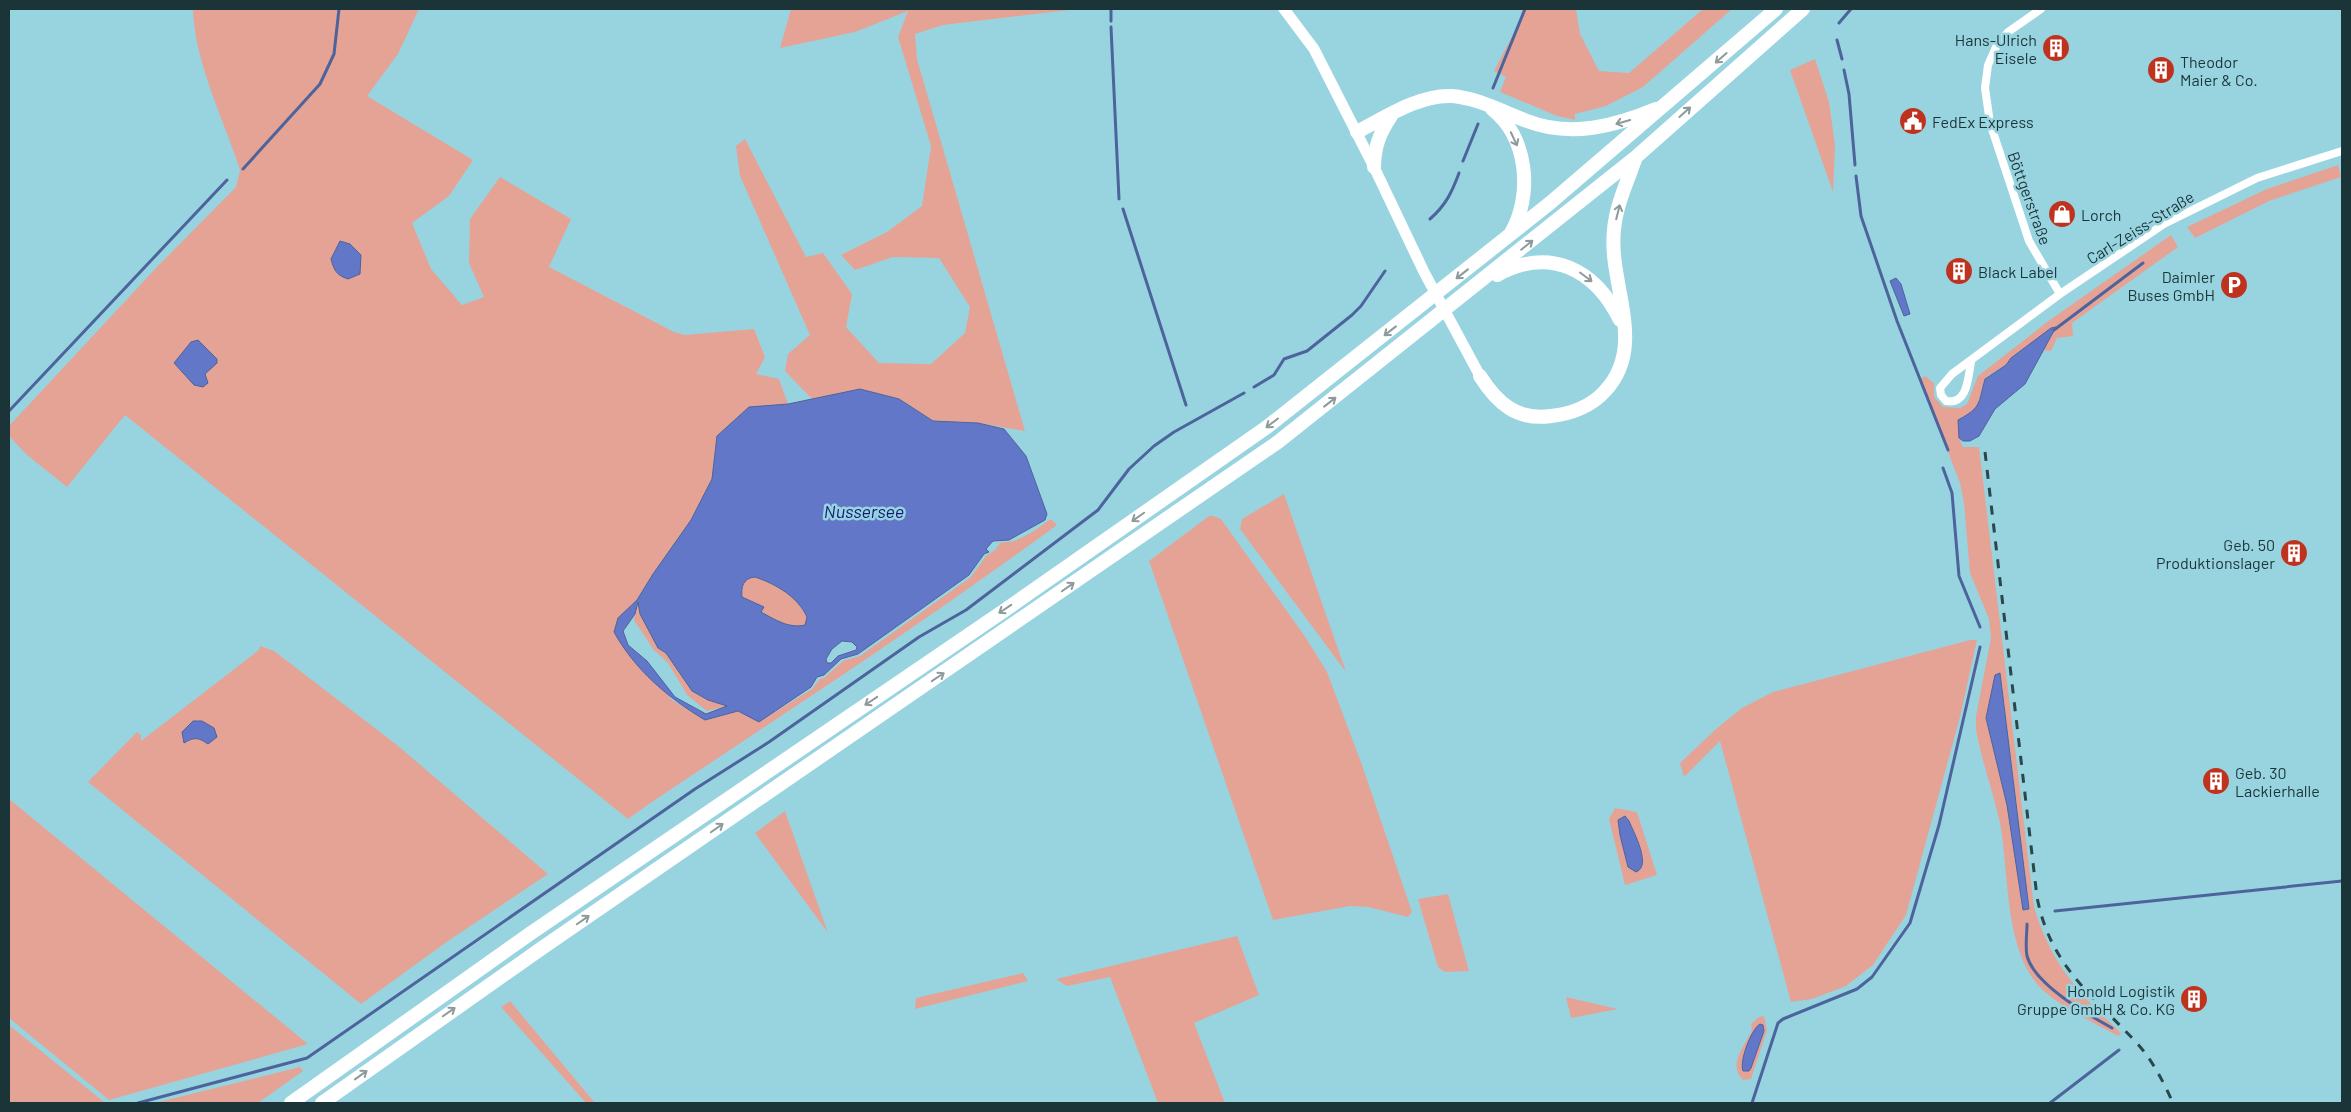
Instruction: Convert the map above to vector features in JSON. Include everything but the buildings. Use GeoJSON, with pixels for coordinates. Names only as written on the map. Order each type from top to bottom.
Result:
{"type":"FeatureCollection","features":[{"type":"Feature","properties":{"kind":"highway"},"geometry":{"type":"LineString","coordinates":[[291,1103],[531,933],[1005,610],[1267,427],[1508,237],[1668,104],[1776,9]]}},
{"type":"Feature","properties":{"kind":"highway"},"geometry":{"type":"LineString","coordinates":[[322,1103],[526,959],[1278,442],[1476,287],[1636,157],[1803,9]]}},
{"type":"Feature","properties":{"kind":"highway"},"geometry":{"type":"LineString","coordinates":[[1356,132],[1432,98],[1451,96],[1483,103],[1530,122],[1560,129],[1596,129],[1628,121],[1668,104]]}},
{"type":"Feature","properties":{"kind":"highway"},"geometry":{"type":"LineString","coordinates":[[1483,103],[1499,115],[1515,140],[1524,173],[1524,199],[1518,220],[1508,237]]}},
{"type":"Feature","properties":{"kind":"highway"},"geometry":{"type":"LineString","coordinates":[[1374,167],[1374,154],[1378,139],[1391,115]]}},
{"type":"Feature","properties":{"kind":"highway"},"geometry":{"type":"LineString","coordinates":[[1480,376],[1492,394],[1505,406],[1523,414],[1540,418],[1578,410],[1599,399],[1614,382],[1623,361],[1625,330],[1614,256],[1614,229],[1636,157]]}},
{"type":"Feature","properties":{"kind":"highway"},"geometry":{"type":"LineString","coordinates":[[1476,287],[1503,272],[1529,263],[1549,263],[1574,268],[1598,286],[1613,305],[1625,330]]}},
{"type":"Feature","properties":{"kind":"main road"},"geometry":{"type":"LineString","coordinates":[[1284,9],[1314,49],[1374,167],[1424,272],[1480,376]]}},
{"type":"Feature","properties":{"kind":"street","name":"Böttgerstraße"},"geometry":{"type":"LineString","coordinates":[[2041,9],[2008,32],[1996,47],[1988,65],[1985,88],[1990,124],[2029,241],[2060,294]]}},
{"type":"Feature","properties":{"kind":"street","name":"Carl-Zeiss-Straße"},"geometry":{"type":"LineString","coordinates":[[1971,362],[1962,396],[1958,401],[1946,401],[1941,395],[1941,386],[1952,374],[1971,362],[1986,348],[2060,294],[2164,224],[2201,204],[2257,178],[2342,151]]}},
{"type":"Feature","properties":{"kind":"shaded area"},"geometry":{"type":"Polygon","coordinates":[[[193,9],[419,9],[398,54],[367,96],[473,160],[449,196],[412,223],[431,269],[462,305],[484,297],[469,263],[470,219],[500,177],[571,219],[549,267],[674,332],[685,335],[754,329],[765,357],[756,374],[779,379],[788,404],[749,407],[717,436],[712,479],[691,520],[637,600],[666,653],[692,691],[708,700],[728,706],[707,711],[687,695],[668,663],[653,649],[634,620],[637,601],[618,618],[614,632],[672,700],[705,720],[738,711],[759,722],[812,689],[820,679],[824,678],[843,661],[860,656],[971,577],[986,556],[995,550],[1001,542],[1014,541],[1021,538],[1051,519],[1057,525],[910,629],[628,819],[125,415],[67,487],[27,455],[9,436],[9,426],[156,268],[236,187],[240,170],[204,70],[195,29],[193,9]]]}},
{"type":"Feature","properties":{"kind":"shaded area"},"geometry":{"type":"Polygon","coordinates":[[[791,9],[1078,9],[943,25],[915,34],[917,59],[1025,431],[978,423],[933,421],[899,399],[860,389],[812,399],[785,371],[788,354],[810,335],[740,176],[736,146],[745,139],[806,257],[823,253],[852,294],[846,327],[879,363],[931,364],[965,333],[970,307],[939,258],[893,257],[855,270],[841,255],[887,232],[922,206],[931,146],[898,37],[908,11],[855,32],[780,48],[791,9]]]}},
{"type":"Feature","properties":{"kind":"shaded area"},"geometry":{"type":"Polygon","coordinates":[[[1523,9],[1576,9],[1580,34],[1599,71],[1629,73],[1703,9],[1732,9],[1643,87],[1606,106],[1575,114],[1575,120],[1557,116],[1500,92],[1506,77],[1494,71],[1517,27],[1523,9]]]}},
{"type":"Feature","properties":{"kind":"shaded area"},"geometry":{"type":"Polygon","coordinates":[[[1815,59],[1829,102],[1835,145],[1833,192],[1790,70],[1815,59]]]}},
{"type":"Feature","properties":{"kind":"shaded area"},"geometry":{"type":"Polygon","coordinates":[[[2338,165],[2341,177],[2269,201],[2195,238],[2187,227],[2267,189],[2338,165]]]}},
{"type":"Feature","properties":{"kind":"shaded area"},"geometry":{"type":"Polygon","coordinates":[[[2171,235],[2178,247],[2072,323],[2073,336],[2057,338],[2051,351],[2043,350],[2053,334],[2050,329],[2011,358],[2006,365],[1989,375],[1985,379],[1978,405],[1973,413],[1959,419],[1959,438],[1963,447],[1979,447],[2034,907],[2041,927],[2058,962],[2091,1004],[2121,1033],[2118,1036],[2076,1013],[2046,993],[2027,969],[2019,950],[2013,929],[2000,823],[1976,730],[1976,716],[1991,638],[1989,619],[1970,573],[1964,503],[1960,483],[1920,379],[1925,376],[1934,383],[1934,397],[1943,407],[1960,408],[1967,404],[1978,376],[2047,322],[2171,235]],[[2000,673],[1986,718],[2007,805],[2023,910],[2029,910],[2000,673]]]}},
{"type":"Feature","properties":{"kind":"shaded area"},"geometry":{"type":"Polygon","coordinates":[[[1284,494],[1346,672],[1240,529],[1242,519],[1284,494]]]}},
{"type":"Feature","properties":{"kind":"shaded area"},"geometry":{"type":"Polygon","coordinates":[[[1209,516],[1221,519],[1306,638],[1327,672],[1362,765],[1412,912],[1408,917],[1368,907],[1350,906],[1273,920],[1149,561],[1209,516]]]}},
{"type":"Feature","properties":{"kind":"shaded area"},"geometry":{"type":"Polygon","coordinates":[[[755,577],[771,583],[792,597],[807,617],[805,625],[793,626],[776,620],[761,612],[764,608],[742,597],[746,581],[755,577]]]}},
{"type":"Feature","properties":{"kind":"shaded area"},"geometry":{"type":"Polygon","coordinates":[[[1970,640],[1977,640],[1960,717],[1906,915],[1873,965],[1846,986],[1812,999],[1791,1002],[1720,741],[1684,777],[1680,763],[1716,729],[1742,708],[1773,692],[1970,640]]]}},
{"type":"Feature","properties":{"kind":"shaded area"},"geometry":{"type":"Polygon","coordinates":[[[260,646],[274,651],[397,745],[548,874],[448,941],[361,1004],[88,782],[137,732],[141,735],[141,741],[259,650],[260,646]]]}},
{"type":"Feature","properties":{"kind":"shaded area"},"geometry":{"type":"Polygon","coordinates":[[[9,799],[308,1044],[109,1100],[9,1018],[9,799]]]}},
{"type":"Feature","properties":{"kind":"shaded area"},"geometry":{"type":"Polygon","coordinates":[[[1615,808],[1637,812],[1657,875],[1625,885],[1609,819],[1615,808]]]}},
{"type":"Feature","properties":{"kind":"shaded area"},"geometry":{"type":"Polygon","coordinates":[[[785,811],[828,933],[755,833],[785,811]]]}},
{"type":"Feature","properties":{"kind":"shaded area"},"geometry":{"type":"Polygon","coordinates":[[[1448,894],[1469,971],[1445,972],[1438,967],[1418,899],[1448,894]]]}},
{"type":"Feature","properties":{"kind":"shaded area"},"geometry":{"type":"Polygon","coordinates":[[[1237,936],[1259,995],[1194,1023],[1225,1103],[1158,1103],[1110,977],[1067,986],[1056,979],[1237,936]]]}},
{"type":"Feature","properties":{"kind":"shaded area"},"geometry":{"type":"Polygon","coordinates":[[[1023,973],[1028,981],[915,1009],[916,998],[1023,973]]]}},
{"type":"Feature","properties":{"kind":"shaded area"},"geometry":{"type":"Polygon","coordinates":[[[1566,997],[1618,1009],[1571,1018],[1566,997]]]}},
{"type":"Feature","properties":{"kind":"shaded area"},"geometry":{"type":"Polygon","coordinates":[[[510,1001],[595,1103],[586,1103],[501,1007],[510,1001]]]}},
{"type":"Feature","properties":{"kind":"shaded area"},"geometry":{"type":"Polygon","coordinates":[[[1764,1016],[1767,1030],[1751,1079],[1743,1080],[1737,1068],[1737,1061],[1752,1030],[1751,1024],[1759,1017],[1764,1016]]]}},
{"type":"Feature","properties":{"kind":"shaded area"},"geometry":{"type":"Polygon","coordinates":[[[9,1025],[104,1102],[9,1103],[9,1025]]]}},
{"type":"Feature","properties":{"kind":"shaded area"},"geometry":{"type":"Polygon","coordinates":[[[300,1067],[303,1071],[258,1103],[155,1103],[300,1067]]]}},
{"type":"Feature","properties":{"kind":"water"},"geometry":{"type":"Polygon","coordinates":[[[340,241],[350,244],[361,255],[360,274],[348,279],[336,272],[331,259],[340,241]]]}},
{"type":"Feature","properties":{"kind":"water"},"geometry":{"type":"Polygon","coordinates":[[[1896,278],[1901,284],[1910,314],[1904,316],[1890,281],[1896,278]]]}},
{"type":"Feature","properties":{"kind":"water"},"geometry":{"type":"Polygon","coordinates":[[[2056,327],[2025,384],[1995,409],[1979,436],[1970,441],[1963,441],[1959,438],[1958,420],[1971,412],[1978,404],[1985,379],[2006,365],[2011,358],[2051,328],[2056,327]]]}},
{"type":"Feature","properties":{"kind":"water"},"geometry":{"type":"Polygon","coordinates":[[[198,340],[217,359],[217,363],[205,374],[208,383],[203,387],[194,385],[174,363],[191,342],[198,340]]]}},
{"type":"Feature","properties":{"kind":"water","name":"Nussersee"},"geometry":{"type":"Polygon","coordinates":[[[860,389],[899,399],[933,421],[978,423],[1004,429],[1026,456],[1047,514],[1045,520],[1009,540],[993,541],[986,549],[989,552],[984,554],[969,575],[858,654],[841,659],[824,675],[817,677],[811,687],[759,722],[738,711],[705,720],[665,693],[642,671],[622,646],[614,632],[618,618],[637,600],[691,520],[712,479],[717,436],[749,407],[788,404],[860,389]],[[755,577],[745,581],[742,597],[764,607],[761,612],[776,620],[793,626],[805,625],[807,617],[792,597],[771,583],[755,577]],[[638,602],[635,614],[623,631],[628,645],[647,661],[675,697],[706,714],[727,706],[708,700],[692,691],[666,653],[658,648],[640,614],[638,602]],[[842,641],[832,649],[826,659],[827,663],[831,663],[838,656],[856,650],[857,647],[852,642],[842,641]]]}},
{"type":"Feature","properties":{"kind":"water"},"geometry":{"type":"Polygon","coordinates":[[[2000,673],[2029,909],[2023,910],[2007,805],[1986,718],[1995,675],[2000,673]]]}},
{"type":"Feature","properties":{"kind":"water"},"geometry":{"type":"Polygon","coordinates":[[[193,721],[202,721],[214,728],[217,737],[208,744],[196,739],[184,743],[182,732],[193,721]]]}},
{"type":"Feature","properties":{"kind":"water"},"geometry":{"type":"Polygon","coordinates":[[[1625,816],[1629,821],[1642,856],[1640,869],[1636,872],[1628,867],[1620,835],[1618,820],[1625,816]]]}},
{"type":"Feature","properties":{"kind":"water"},"geometry":{"type":"Polygon","coordinates":[[[1760,1024],[1763,1025],[1764,1031],[1751,1068],[1749,1071],[1743,1071],[1742,1067],[1747,1046],[1753,1032],[1760,1024]]]}},
{"type":"Feature","properties":{"kind":"waterway"},"geometry":{"type":"LineString","coordinates":[[243,169],[320,84],[334,54],[339,9]]}},
{"type":"Feature","properties":{"kind":"waterway"},"geometry":{"type":"LineString","coordinates":[[1111,9],[1111,21]]}},
{"type":"Feature","properties":{"kind":"waterway"},"geometry":{"type":"LineString","coordinates":[[1493,88],[1525,9]]}},
{"type":"Feature","properties":{"kind":"waterway"},"geometry":{"type":"LineString","coordinates":[[1839,23],[1851,9]]}},
{"type":"Feature","properties":{"kind":"waterway"},"geometry":{"type":"LineString","coordinates":[[1111,27],[1119,199]]}},
{"type":"Feature","properties":{"kind":"waterway"},"geometry":{"type":"LineString","coordinates":[[1837,40],[1842,59]]}},
{"type":"Feature","properties":{"kind":"waterway"},"geometry":{"type":"LineString","coordinates":[[1844,70],[1849,94],[1855,165]]}},
{"type":"Feature","properties":{"kind":"waterway"},"geometry":{"type":"LineString","coordinates":[[1463,161],[1478,124]]}},
{"type":"Feature","properties":{"kind":"waterway"},"geometry":{"type":"LineString","coordinates":[[1430,219],[1448,198],[1459,173]]}},
{"type":"Feature","properties":{"kind":"waterway"},"geometry":{"type":"LineString","coordinates":[[1856,176],[1861,216],[1897,321],[1948,450]]}},
{"type":"Feature","properties":{"kind":"waterway"},"geometry":{"type":"LineString","coordinates":[[9,411],[227,180]]}},
{"type":"Feature","properties":{"kind":"waterway"},"geometry":{"type":"LineString","coordinates":[[1123,209],[1186,405]]}},
{"type":"Feature","properties":{"kind":"waterway"},"geometry":{"type":"LineString","coordinates":[[2054,330],[2143,263]]}},
{"type":"Feature","properties":{"kind":"waterway"},"geometry":{"type":"LineString","coordinates":[[1254,387],[1274,375],[1284,359],[1307,351],[1352,315],[1361,306],[1385,271]]}},
{"type":"Feature","properties":{"kind":"waterway"},"geometry":{"type":"LineString","coordinates":[[138,1103],[307,1058],[695,789],[769,742],[919,637],[966,610],[1098,510],[1129,469],[1154,446],[1174,432],[1244,393]]}},
{"type":"Feature","properties":{"kind":"waterway"},"geometry":{"type":"LineString","coordinates":[[1943,468],[1952,493],[1959,576],[1980,627]]}},
{"type":"Feature","properties":{"kind":"waterway"},"geometry":{"type":"LineString","coordinates":[[1752,1103],[1778,1023],[1783,1019],[1857,989],[1872,977],[1910,923],[1939,825],[1980,647]]}},
{"type":"Feature","properties":{"kind":"waterway"},"geometry":{"type":"LineString","coordinates":[[2055,911],[2342,881]]}},
{"type":"Feature","properties":{"kind":"waterway"},"geometry":{"type":"LineString","coordinates":[[2027,924],[2027,956],[2040,978],[2063,998],[2112,1028]]}},
{"type":"Feature","properties":{"kind":"waterway"},"geometry":{"type":"LineString","coordinates":[[2050,1103],[2119,1050]]}},
{"type":"Feature","properties":{"kind":"railway"},"geometry":{"type":"LineString","coordinates":[[1985,452],[2037,897],[2043,921],[2052,942],[2074,977],[2147,1055],[2157,1070],[2173,1103]]}},
{"type":"Feature","properties":{"kind":"place","name":"Hans-Ulrich Eisele"},"geometry":{"type":"Point","coordinates":[2056,48]}},
{"type":"Feature","properties":{"kind":"place","name":"Theodor Maier & Co."},"geometry":{"type":"Point","coordinates":[2161,70]}},
{"type":"Feature","properties":{"kind":"place","name":"FedEx Express"},"geometry":{"type":"Point","coordinates":[1913,121]}},
{"type":"Feature","properties":{"kind":"place","name":"Lorch"},"geometry":{"type":"Point","coordinates":[2062,214]}},
{"type":"Feature","properties":{"kind":"place","name":"Black Label"},"geometry":{"type":"Point","coordinates":[1959,271]}},
{"type":"Feature","properties":{"kind":"place","name":"Daimler Buses GmbH"},"geometry":{"type":"Point","coordinates":[2234,285]}},
{"type":"Feature","properties":{"kind":"place","name":"Geb. 50 Produktionslager"},"geometry":{"type":"Point","coordinates":[2294,553]}},
{"type":"Feature","properties":{"kind":"place","name":"Geb. 30 Lackierhalle"},"geometry":{"type":"Point","coordinates":[2216,781]}},
{"type":"Feature","properties":{"kind":"place","name":"Honold Logistik Gruppe GmbH & Co. KG"},"geometry":{"type":"Point","coordinates":[2194,999]}}]}
